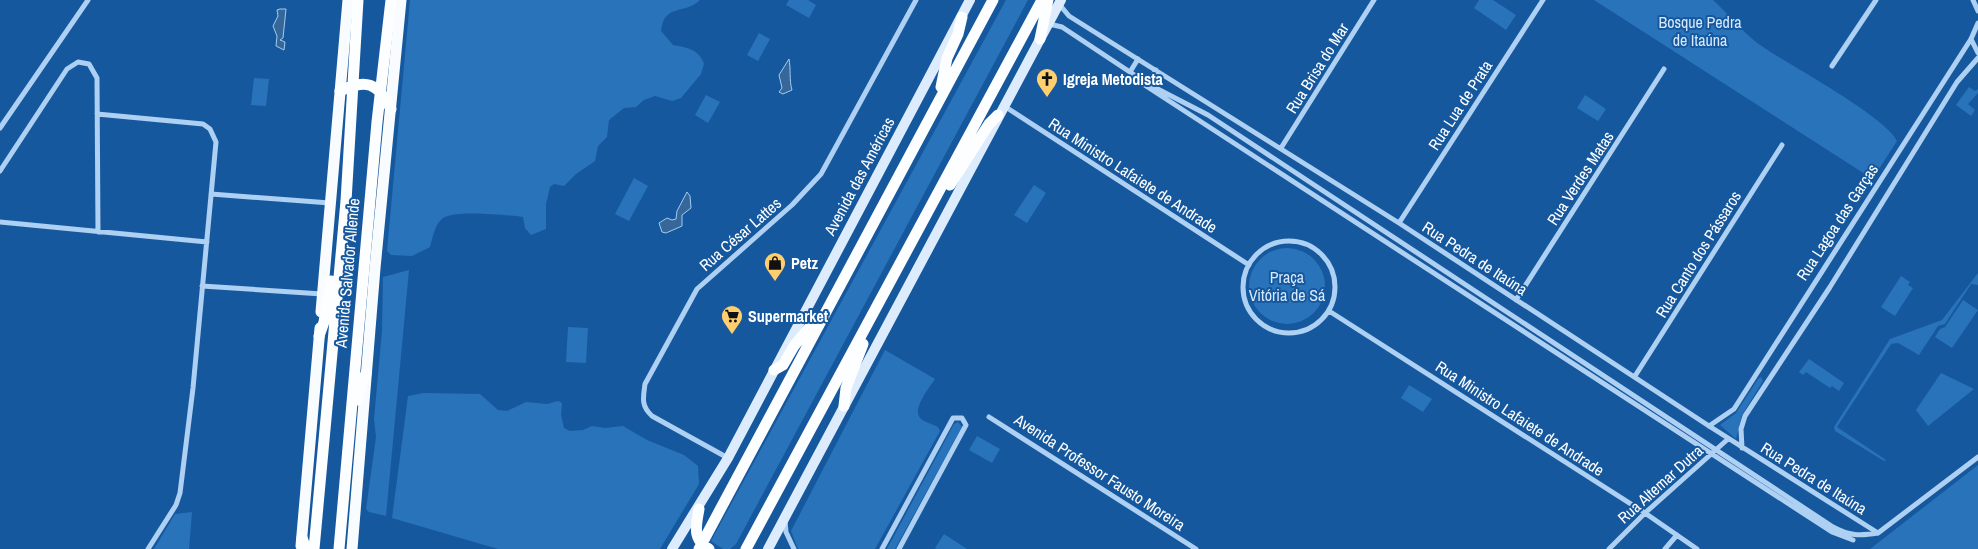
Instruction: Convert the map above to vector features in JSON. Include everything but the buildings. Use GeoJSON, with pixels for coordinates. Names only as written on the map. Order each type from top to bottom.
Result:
{"type":"FeatureCollection","features":[{"type":"Feature","properties":{"kind":"highway","name":"Avenida Salvador Allende"},"geometry":{"type":"LineString","coordinates":[[314,549],[346,201],[358,0]]}},
{"type":"Feature","properties":{"kind":"highway","name":"Avenida Salvador Allende"},"geometry":{"type":"LineString","coordinates":[[339,549],[380,92],[391,0]]}},
{"type":"Feature","properties":{"kind":"highway","name":"Avenida das Américas"},"geometry":{"type":"LineString","coordinates":[[704,548],[831,299],[992,0]]}},
{"type":"Feature","properties":{"kind":"highway"},"geometry":{"type":"LineString","coordinates":[[746,549],[1042,0]]}},
{"type":"Feature","properties":{"kind":"highway"},"geometry":{"type":"LineString","coordinates":[[1040,39],[1056,1]]}},
{"type":"Feature","properties":{"kind":"highway"},"geometry":{"type":"LineString","coordinates":[[934,109],[947,58],[958,34],[962,17]]}},
{"type":"Feature","properties":{"kind":"highway"},"geometry":{"type":"LineString","coordinates":[[340,91],[352,86],[368,84],[380,92],[391,109]]}},
{"type":"Feature","properties":{"kind":"highway"},"geometry":{"type":"LineString","coordinates":[[924,218],[943,196],[989,124],[1001,111]]}},
{"type":"Feature","properties":{"kind":"highway"},"geometry":{"type":"LineString","coordinates":[[319,336],[324,322],[342,210],[346,201]]}},
{"type":"Feature","properties":{"kind":"highway"},"geometry":{"type":"LineString","coordinates":[[774,370],[783,365],[794,346],[831,299]]}},
{"type":"Feature","properties":{"kind":"highway"},"geometry":{"type":"LineString","coordinates":[[844,406],[846,388],[855,368],[871,318]]}},
{"type":"Feature","properties":{"kind":"highway"},"geometry":{"type":"LineString","coordinates":[[344,485],[348,473],[359,389],[366,374]]}},
{"type":"Feature","properties":{"kind":"highway"},"geometry":{"type":"LineString","coordinates":[[699,508],[695,534],[704,548]]}},
{"type":"Feature","properties":{"kind":"main road","name":"Avenida Salvador Allende"},"geometry":{"type":"LineString","coordinates":[[302,545],[348,0]]}},
{"type":"Feature","properties":{"kind":"main road","name":"Avenida Salvador Allende"},"geometry":{"type":"LineString","coordinates":[[352,549],[366,374],[401,0]]}},
{"type":"Feature","properties":{"kind":"main road","name":"Avenida das Américas"},"geometry":{"type":"LineString","coordinates":[[672,549],[699,508],[728,458],[970,0]]}},
{"type":"Feature","properties":{"kind":"main road"},"geometry":{"type":"LineString","coordinates":[[768,549],[1048,24],[1056,1]]}},
{"type":"Feature","properties":{"kind":"street"},"geometry":{"type":"LineString","coordinates":[[0,128],[88,0]]}},
{"type":"Feature","properties":{"kind":"street","name":"Rua César Lattes"},"geometry":{"type":"LineString","coordinates":[[728,458],[652,416],[645,410],[642,401],[645,384],[697,289],[792,205],[821,174],[916,0]]}},
{"type":"Feature","properties":{"kind":"street","name":"Rua Brisa do Mar"},"geometry":{"type":"LineString","coordinates":[[1281,148],[1374,0]]}},
{"type":"Feature","properties":{"kind":"street","name":"Rua Lua de Prata"},"geometry":{"type":"LineString","coordinates":[[1399,223],[1543,0]]}},
{"type":"Feature","properties":{"kind":"street"},"geometry":{"type":"LineString","coordinates":[[1832,66],[1876,0]]}},
{"type":"Feature","properties":{"kind":"street"},"geometry":{"type":"LineString","coordinates":[[1973,0],[1978,11]]}},
{"type":"Feature","properties":{"kind":"street","name":"Rua Pedra de Itaúna"},"geometry":{"type":"LineString","coordinates":[[1056,1],[1069,16],[1399,223],[1635,376],[1728,439],[1878,533]]}},
{"type":"Feature","properties":{"kind":"street","name":"Rua Lagoa das Garças"},"geometry":{"type":"LineString","coordinates":[[1709,426],[1734,409],[1971,39],[1978,23]]}},
{"type":"Feature","properties":{"kind":"street","name":"Rua Pedra de Itaúna"},"geometry":{"type":"LineString","coordinates":[[1048,24],[1062,27],[1148,84],[1216,121],[1714,452],[1833,527],[1848,535],[1861,536],[1878,533]]}},
{"type":"Feature","properties":{"kind":"street"},"geometry":{"type":"LineString","coordinates":[[1971,39],[1978,53]]}},
{"type":"Feature","properties":{"kind":"street","name":"Rua Lagoa das Garças"},"geometry":{"type":"LineString","coordinates":[[1742,448],[1741,429],[1746,416],[1830,288],[1957,82],[1978,58]]}},
{"type":"Feature","properties":{"kind":"street"},"geometry":{"type":"LineString","coordinates":[[1138,59],[1130,72],[1148,88],[1714,452],[1832,532],[1854,540]]}},
{"type":"Feature","properties":{"kind":"street"},"geometry":{"type":"LineString","coordinates":[[0,171],[67,69],[78,62],[85,62],[92,67],[97,78],[98,232]]}},
{"type":"Feature","properties":{"kind":"street"},"geometry":{"type":"LineString","coordinates":[[1148,84],[1156,70]]}},
{"type":"Feature","properties":{"kind":"street","name":"Rua Verdes Matas"},"geometry":{"type":"LineString","coordinates":[[1516,300],[1664,70]]}},
{"type":"Feature","properties":{"kind":"street","name":"Rua Ministro Lafaiete de Andrade"},"geometry":{"type":"LineString","coordinates":[[1001,111],[1249,265]]}},
{"type":"Feature","properties":{"kind":"street"},"geometry":{"type":"LineString","coordinates":[[97,114],[206,125],[214,134],[216,142],[180,493],[176,505],[148,549]]}},
{"type":"Feature","properties":{"kind":"street","name":"Rua Canto dos Pássaros"},"geometry":{"type":"LineString","coordinates":[[1635,376],[1782,145]]}},
{"type":"Feature","properties":{"kind":"street"},"geometry":{"type":"LineString","coordinates":[[211,194],[330,203]]}},
{"type":"Feature","properties":{"kind":"street"},"geometry":{"type":"LineString","coordinates":[[0,222],[206,242]]}},
{"type":"Feature","properties":{"kind":"street"},"geometry":{"type":"LineString","coordinates":[[1284,241],[1299,242],[1312,247],[1324,256],[1333,275],[1334,297],[1329,311],[1318,322],[1305,330],[1289,333],[1274,330],[1260,323],[1250,311],[1244,296],[1244,280],[1249,265],[1264,250],[1284,241]]}},
{"type":"Feature","properties":{"kind":"street"},"geometry":{"type":"LineString","coordinates":[[202,286],[323,294]]}},
{"type":"Feature","properties":{"kind":"street","name":"Rua Ministro Lafaiete de Andrade"},"geometry":{"type":"LineString","coordinates":[[1329,311],[1645,512],[1697,549]]}},
{"type":"Feature","properties":{"kind":"street"},"geometry":{"type":"LineString","coordinates":[[882,549],[953,418],[958,417],[966,425],[899,549]]}},
{"type":"Feature","properties":{"kind":"street","name":"Avenida Professor Fausto Moreira"},"geometry":{"type":"LineString","coordinates":[[989,417],[1196,549]]}},
{"type":"Feature","properties":{"kind":"street","name":"Rua Altemar Dutra"},"geometry":{"type":"LineString","coordinates":[[1609,549],[1645,512],[1728,439]]}},
{"type":"Feature","properties":{"kind":"street"},"geometry":{"type":"LineString","coordinates":[[1878,533],[1978,457]]}},
{"type":"Feature","properties":{"kind":"street"},"geometry":{"type":"LineString","coordinates":[[785,519],[786,532],[794,549]]}},
{"type":"Feature","properties":{"kind":"street"},"geometry":{"type":"LineString","coordinates":[[1665,549],[1676,535]]}},
{"type":"Feature","properties":{"kind":"green space"},"geometry":{"type":"Polygon","coordinates":[[[410,0],[700,0],[666,16],[661,31],[673,45],[696,52],[704,64],[701,74],[681,98],[672,101],[655,96],[644,100],[636,107],[624,108],[609,120],[607,137],[598,146],[595,161],[576,174],[564,186],[554,184],[550,187],[546,204],[546,229],[531,235],[525,228],[523,217],[483,214],[451,215],[439,222],[430,247],[412,256],[391,255],[387,251],[410,0]]]}},
{"type":"Feature","properties":{"kind":"green space"},"geometry":{"type":"Polygon","coordinates":[[[789,0],[808,0],[816,5],[809,18],[786,5],[789,0]]]}},
{"type":"Feature","properties":{"kind":"green space"},"geometry":{"type":"Polygon","coordinates":[[[1006,0],[1028,0],[736,544],[730,549],[723,549],[711,541],[1006,0]]]}},
{"type":"Feature","properties":{"kind":"green space"},"geometry":{"type":"Polygon","coordinates":[[[1479,0],[1493,0],[1516,15],[1506,30],[1474,8],[1479,0]]]}},
{"type":"Feature","properties":{"kind":"green space","name":"Bosque Pedra de Itaúna"},"geometry":{"type":"Polygon","coordinates":[[[1594,0],[1713,0],[1756,42],[1857,105],[1875,118],[1897,141],[1875,175],[1868,176],[1594,0]]]}},
{"type":"Feature","properties":{"kind":"green space"},"geometry":{"type":"Polygon","coordinates":[[[759,33],[770,39],[758,61],[747,55],[759,33]]]}},
{"type":"Feature","properties":{"kind":"green space"},"geometry":{"type":"Polygon","coordinates":[[[254,78],[269,79],[266,106],[251,105],[254,78]]]}},
{"type":"Feature","properties":{"kind":"green space"},"geometry":{"type":"Polygon","coordinates":[[[1969,87],[1975,91],[1978,89],[1978,93],[1968,104],[1975,110],[1971,116],[1956,105],[1969,87]]]}},
{"type":"Feature","properties":{"kind":"green space"},"geometry":{"type":"Polygon","coordinates":[[[706,95],[720,102],[708,123],[695,115],[706,95]]]}},
{"type":"Feature","properties":{"kind":"green space"},"geometry":{"type":"Polygon","coordinates":[[[1585,95],[1606,109],[1598,121],[1577,108],[1585,95]]]}},
{"type":"Feature","properties":{"kind":"green space"},"geometry":{"type":"Polygon","coordinates":[[[634,178],[648,186],[629,221],[615,214],[634,178]]]}},
{"type":"Feature","properties":{"kind":"green space"},"geometry":{"type":"Polygon","coordinates":[[[1034,185],[1046,193],[1027,223],[1014,215],[1034,185]]]}},
{"type":"Feature","properties":{"kind":"green space","name":"Praça Vitória de Sá"},"geometry":{"type":"Polygon","coordinates":[[[1280,248],[1294,248],[1308,254],[1319,265],[1325,279],[1322,301],[1314,313],[1294,324],[1280,324],[1266,318],[1255,307],[1249,293],[1249,279],[1255,265],[1266,254],[1280,248]]]}},
{"type":"Feature","properties":{"kind":"green space"},"geometry":{"type":"Polygon","coordinates":[[[409,270],[386,516],[369,512],[366,509],[376,437],[374,419],[382,331],[383,277],[409,270]]]}},
{"type":"Feature","properties":{"kind":"green space"},"geometry":{"type":"Polygon","coordinates":[[[1978,273],[1978,285],[1971,284],[1945,324],[1938,326],[1919,355],[1898,343],[1891,344],[1837,427],[1886,460],[1884,461],[1835,431],[1834,427],[1890,339],[1942,320],[1978,273]]]}},
{"type":"Feature","properties":{"kind":"green space"},"geometry":{"type":"Polygon","coordinates":[[[1901,276],[1910,282],[1908,285],[1913,288],[1895,316],[1881,307],[1901,276]]]}},
{"type":"Feature","properties":{"kind":"green space"},"geometry":{"type":"Polygon","coordinates":[[[1963,300],[1978,310],[1952,348],[1935,337],[1940,329],[1945,327],[1963,300]]]}},
{"type":"Feature","properties":{"kind":"green space"},"geometry":{"type":"Polygon","coordinates":[[[568,327],[588,328],[586,363],[566,362],[568,327]]]}},
{"type":"Feature","properties":{"kind":"green space"},"geometry":{"type":"Polygon","coordinates":[[[885,350],[935,379],[920,403],[918,414],[920,418],[938,427],[940,431],[875,549],[798,549],[791,531],[885,350]]]}},
{"type":"Feature","properties":{"kind":"green space"},"geometry":{"type":"Polygon","coordinates":[[[1809,359],[1844,383],[1839,391],[1832,386],[1830,388],[1806,372],[1803,375],[1799,372],[1809,359]]]}},
{"type":"Feature","properties":{"kind":"green space"},"geometry":{"type":"Polygon","coordinates":[[[1941,373],[1974,389],[1928,426],[1916,410],[1941,373]]]}},
{"type":"Feature","properties":{"kind":"green space"},"geometry":{"type":"Polygon","coordinates":[[[1761,377],[1763,381],[1742,415],[1736,439],[1720,425],[1736,413],[1761,377]]]}},
{"type":"Feature","properties":{"kind":"green space"},"geometry":{"type":"Polygon","coordinates":[[[1409,385],[1432,399],[1423,412],[1401,398],[1409,385]]]}},
{"type":"Feature","properties":{"kind":"green space"},"geometry":{"type":"Polygon","coordinates":[[[424,393],[480,394],[498,410],[507,411],[526,402],[547,404],[558,401],[562,403],[561,415],[564,428],[570,431],[583,430],[592,426],[605,428],[623,426],[647,440],[684,455],[698,466],[699,484],[660,549],[498,549],[392,518],[408,396],[424,393]]]}},
{"type":"Feature","properties":{"kind":"green space"},"geometry":{"type":"Polygon","coordinates":[[[958,422],[962,427],[895,549],[887,549],[954,424],[958,422]]]}},
{"type":"Feature","properties":{"kind":"green space"},"geometry":{"type":"Polygon","coordinates":[[[977,436],[1000,449],[992,463],[969,450],[977,436]]]}},
{"type":"Feature","properties":{"kind":"green space"},"geometry":{"type":"Polygon","coordinates":[[[1978,465],[1978,549],[1870,549],[1978,465]]]}},
{"type":"Feature","properties":{"kind":"green space"},"geometry":{"type":"Polygon","coordinates":[[[192,512],[189,549],[154,549],[175,514],[192,512]]]}},
{"type":"Feature","properties":{"kind":"green space"},"geometry":{"type":"Polygon","coordinates":[[[944,534],[967,549],[935,548],[944,534]]]}},
{"type":"Feature","properties":{"kind":"shaded area"},"geometry":{"type":"Polygon","coordinates":[[[286,9],[283,38],[280,40],[285,42],[284,50],[276,46],[277,36],[273,26],[278,16],[277,10],[286,9]]]}},
{"type":"Feature","properties":{"kind":"shaded area"},"geometry":{"type":"Polygon","coordinates":[[[789,59],[792,90],[783,94],[779,92],[782,88],[779,75],[789,59]]]}},
{"type":"Feature","properties":{"kind":"shaded area"},"geometry":{"type":"Polygon","coordinates":[[[687,192],[690,196],[691,208],[682,215],[682,226],[666,233],[662,232],[659,223],[667,218],[676,219],[677,211],[687,192]]]}},
{"type":"Feature","properties":{"kind":"place","name":"Igreja Metodista"},"geometry":{"type":"Point","coordinates":[1047,98]}},
{"type":"Feature","properties":{"kind":"place","name":"Petz"},"geometry":{"type":"Point","coordinates":[775,282]}},
{"type":"Feature","properties":{"kind":"place","name":"Supermarket"},"geometry":{"type":"Point","coordinates":[732,335]}}]}
